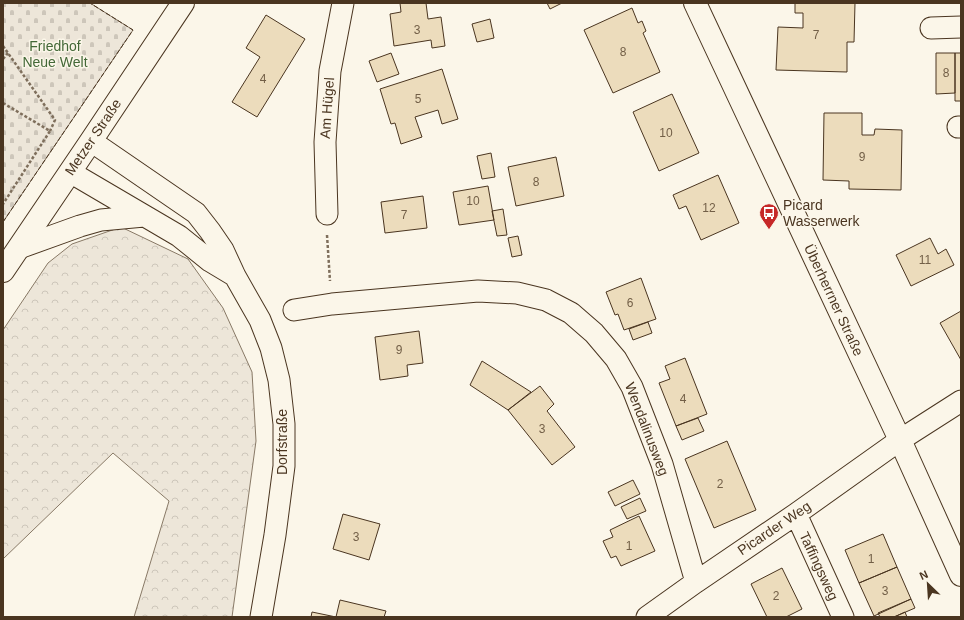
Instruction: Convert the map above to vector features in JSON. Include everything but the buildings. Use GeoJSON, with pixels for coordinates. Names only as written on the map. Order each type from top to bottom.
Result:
{"type":"FeatureCollection","features":[{"type":"Feature","properties":{"kind":"main road","name":"Metzer Straße"},"geometry":{"type":"LineString","coordinates":[[3,271],[183,3]]}},
{"type":"Feature","properties":{"kind":"main road","name":"Überherrner Straße"},"geometry":{"type":"LineString","coordinates":[[695,3],[900,440],[961,575]]}},
{"type":"Feature","properties":{"kind":"street","name":"Am Hügel"},"geometry":{"type":"LineString","coordinates":[[327,214],[325,142],[330,70],[343,3]]}},
{"type":"Feature","properties":{"kind":"street"},"geometry":{"type":"LineString","coordinates":[[931,28],[961,28]]}},
{"type":"Feature","properties":{"kind":"street","name":"Dorfstraße"},"geometry":{"type":"LineString","coordinates":[[91,141],[196,213],[223,250],[234,276],[260,320],[271,348],[279,380],[284,424],[284,466],[261,617]]}},
{"type":"Feature","properties":{"kind":"street","name":"Dorfstraße"},"geometry":{"type":"LineString","coordinates":[[70,172],[179,236],[210,261],[234,276]]}},
{"type":"Feature","properties":{"kind":"street"},"geometry":{"type":"LineString","coordinates":[[18,248],[101,220],[144,216]]}},
{"type":"Feature","properties":{"kind":"street","name":"Wendalinusweg"},"geometry":{"type":"LineString","coordinates":[[294,310],[332,304],[478,291],[517,293],[546,300],[571,313],[594,333],[616,359],[632,387],[662,464],[696,582]]}},
{"type":"Feature","properties":{"kind":"street","name":"Picarder Weg"},"geometry":{"type":"LineString","coordinates":[[648,617],[900,440],[961,401]]}},
{"type":"Feature","properties":{"kind":"street","name":"Taffingsweg"},"geometry":{"type":"LineString","coordinates":[[796,514],[843,617]]}},
{"type":"Feature","properties":{"kind":"path"},"geometry":{"type":"LineString","coordinates":[[3,46],[55,120],[50,131],[3,204]]}},
{"type":"Feature","properties":{"kind":"path"},"geometry":{"type":"LineString","coordinates":[[3,59],[8,53]]}},
{"type":"Feature","properties":{"kind":"path"},"geometry":{"type":"LineString","coordinates":[[3,103],[50,131]]}},
{"type":"Feature","properties":{"kind":"path"},"geometry":{"type":"LineString","coordinates":[[327,214],[328,266],[332,304]]}},
{"type":"Feature","properties":{"kind":"green space","name":"Friedhof Neue Welt"},"geometry":{"type":"Polygon","coordinates":[[[3,3],[90,3],[133,30],[3,222],[3,3]]]}},
{"type":"Feature","properties":{"kind":"green space"},"geometry":{"type":"Polygon","coordinates":[[[121,227],[188,259],[223,308],[252,372],[256,441],[232,617],[134,617],[169,501],[113,453],[3,559],[3,330],[48,263],[72,244],[121,227]]]}},
{"type":"Feature","properties":{"kind":"fence"},"geometry":{"type":"LineString","coordinates":[[3,222],[133,30],[90,3]]}},
{"type":"Feature","properties":{"kind":"place","name":"Picard Wasserwerk"},"geometry":{"type":"Point","coordinates":[769,230]}}]}
